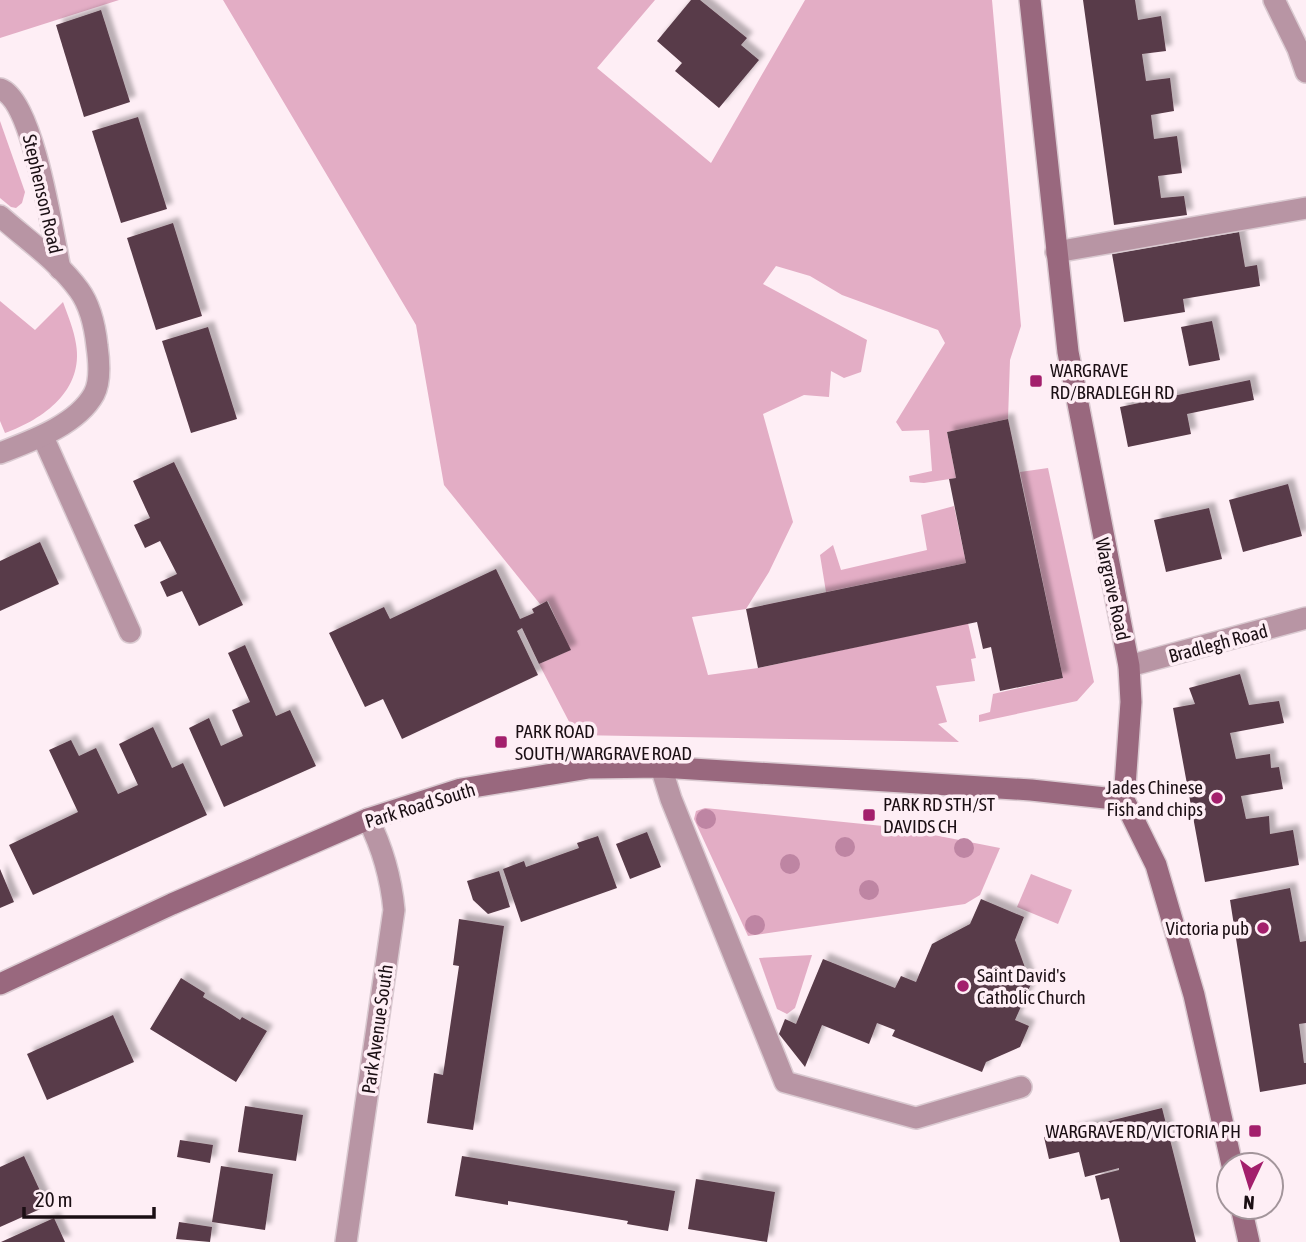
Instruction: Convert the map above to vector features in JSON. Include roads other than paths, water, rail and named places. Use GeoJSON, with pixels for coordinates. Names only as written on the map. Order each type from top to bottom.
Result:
{"type":"FeatureCollection","features":[{"type":"Feature","properties":{"kind":"street","name":"Wargrave Road"},"geometry":{"type":"LineString","coordinates":[[1030,0],[1068,352],[1129,666],[1131,702],[1124,800]]}},
{"type":"Feature","properties":{"kind":"street"},"geometry":{"type":"LineString","coordinates":[[1274,0],[1306,72]]}},
{"type":"Feature","properties":{"kind":"street","name":"Stephenson Road"},"geometry":{"type":"LineString","coordinates":[[0,89],[7,91],[23,113],[31,136],[60,269]]}},
{"type":"Feature","properties":{"kind":"street"},"geometry":{"type":"LineString","coordinates":[[1056,252],[1306,208]]}},
{"type":"Feature","properties":{"kind":"street","name":"Stephenson Road"},"geometry":{"type":"LineString","coordinates":[[0,216],[60,269],[81,292],[95,326],[99,362],[95,393],[75,416],[43,437],[0,453]]}},
{"type":"Feature","properties":{"kind":"street"},"geometry":{"type":"LineString","coordinates":[[43,437],[130,632]]}},
{"type":"Feature","properties":{"kind":"street","name":"Bradlegh Road"},"geometry":{"type":"LineString","coordinates":[[1129,666],[1306,618]]}},
{"type":"Feature","properties":{"kind":"street"},"geometry":{"type":"LineString","coordinates":[[661,767],[676,812],[785,1082],[916,1118],[1021,1087]]}},
{"type":"Feature","properties":{"kind":"street","name":"Park Road South"},"geometry":{"type":"LineString","coordinates":[[0,984],[172,904],[368,820],[461,789],[589,768],[661,767],[1031,790],[1124,800]]}},
{"type":"Feature","properties":{"kind":"street"},"geometry":{"type":"LineString","coordinates":[[1124,800],[1156,864],[1194,995],[1229,1151]]}},
{"type":"Feature","properties":{"kind":"street","name":"Park Avenue South"},"geometry":{"type":"LineString","coordinates":[[346,1242],[394,910],[391,882],[382,846],[368,820]]}},
{"type":"Feature","properties":{"kind":"street"},"geometry":{"type":"LineString","coordinates":[[1244,1221],[1249,1242]]}},
{"type":"Feature","properties":{"kind":"place","name":"WARGRAVE RD/BRADLEGH RD"},"geometry":{"type":"Point","coordinates":[1036,381]}},
{"type":"Feature","properties":{"kind":"place","name":"PARK ROAD SOUTH/WARGRAVE ROAD"},"geometry":{"type":"Point","coordinates":[501,742]}},
{"type":"Feature","properties":{"kind":"place","name":"Jades Chinese Fish and chips"},"geometry":{"type":"Point","coordinates":[1217,798]}},
{"type":"Feature","properties":{"kind":"place","name":"PARK RD STH/ST DAVIDS CH"},"geometry":{"type":"Point","coordinates":[869,815]}},
{"type":"Feature","properties":{"kind":"place","name":"Victoria pub"},"geometry":{"type":"Point","coordinates":[1263,928]}},
{"type":"Feature","properties":{"kind":"place","name":"Saint David's Catholic Church"},"geometry":{"type":"Point","coordinates":[963,986]}},
{"type":"Feature","properties":{"kind":"place","name":"WARGRAVE RD/VICTORIA PH"},"geometry":{"type":"Point","coordinates":[1255,1131]}}]}
